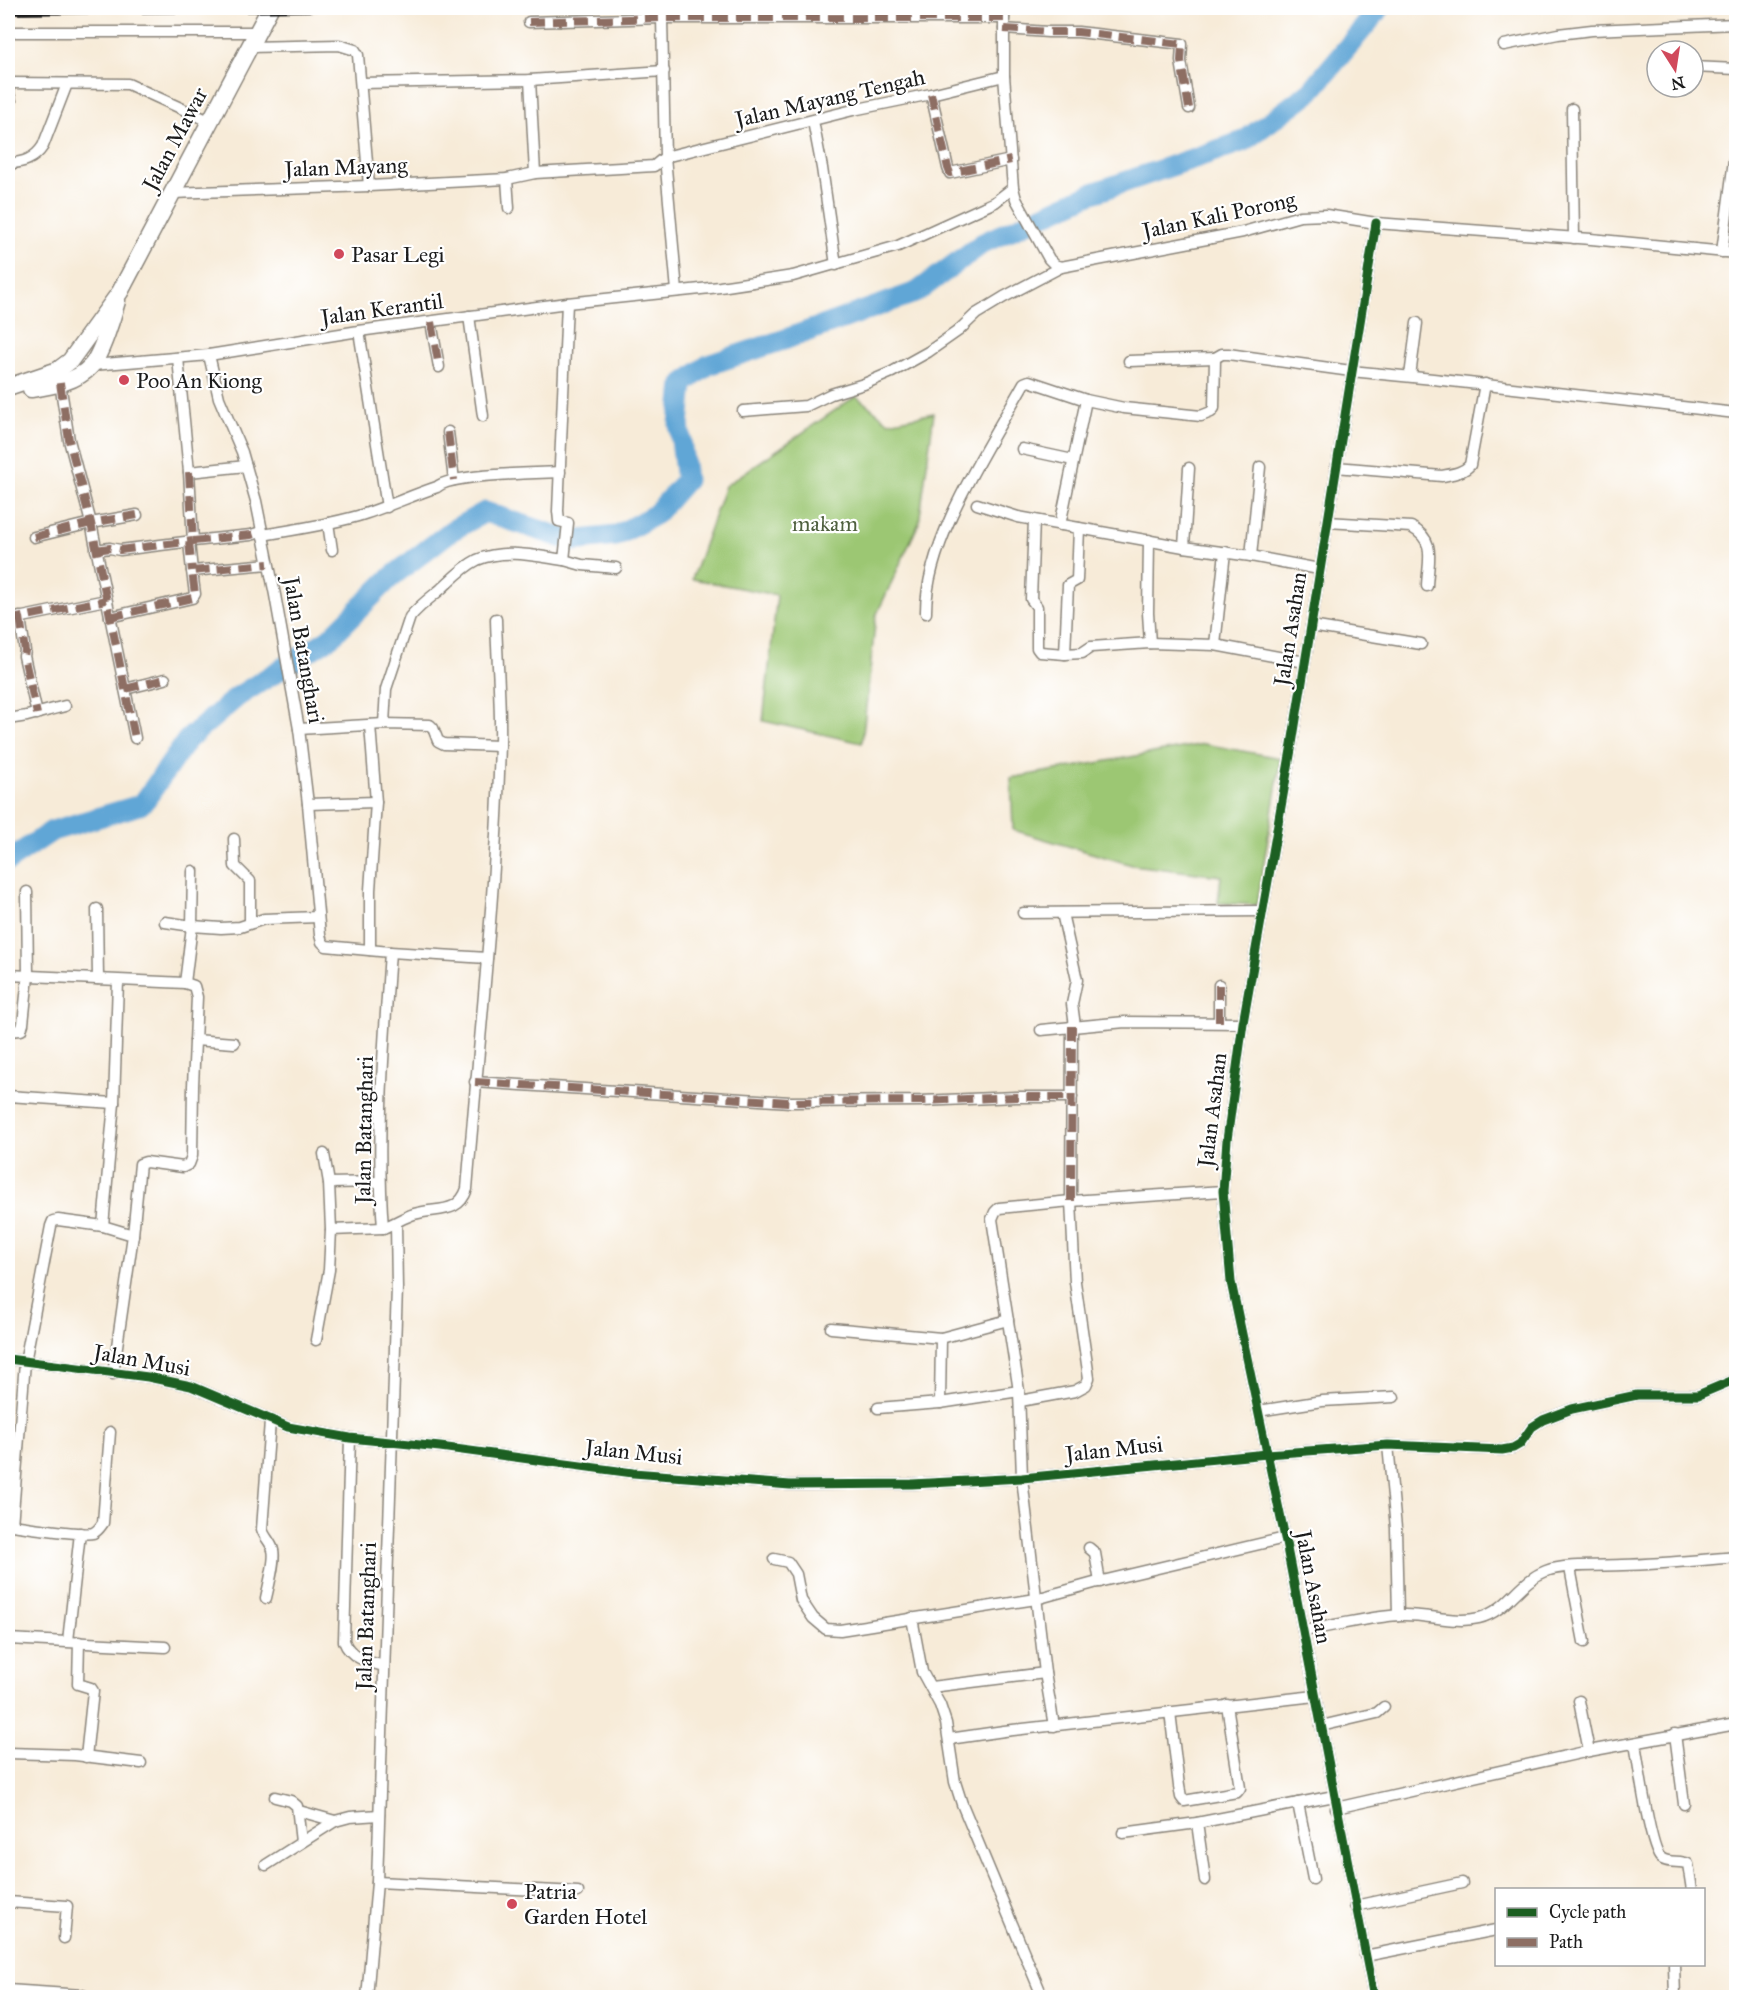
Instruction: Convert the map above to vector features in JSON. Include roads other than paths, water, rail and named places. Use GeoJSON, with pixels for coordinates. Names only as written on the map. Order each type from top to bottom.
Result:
{"type":"FeatureCollection","features":[{"type":"Feature","properties":{"kind":"main road","name":"Jalan Mawar"},"geometry":{"type":"LineString","coordinates":[[8,389],[58,370],[70,361],[120,292],[270,8]]}},
{"type":"Feature","properties":{"kind":"main road","name":"Jalan Mawar"},"geometry":{"type":"LineString","coordinates":[[8,389],[21,390],[60,383],[82,374],[93,365],[120,292]]}},
{"type":"Feature","properties":{"kind":"main road"},"geometry":{"type":"LineString","coordinates":[[8,1993],[82,1998]]}},
{"type":"Feature","properties":{"kind":"street"},"geometry":{"type":"LineString","coordinates":[[662,18],[666,157],[676,291]]}},
{"type":"Feature","properties":{"kind":"street"},"geometry":{"type":"LineString","coordinates":[[529,22],[662,18],[1004,18],[1048,32],[1078,32],[1182,44],[1181,61],[1189,108]]}},
{"type":"Feature","properties":{"kind":"street"},"geometry":{"type":"LineString","coordinates":[[1004,18],[1004,76],[1014,193],[1049,260],[1061,267]]}},
{"type":"Feature","properties":{"kind":"street"},"geometry":{"type":"LineString","coordinates":[[1504,45],[1592,30],[1737,24]]}},
{"type":"Feature","properties":{"kind":"street"},"geometry":{"type":"LineString","coordinates":[[8,32],[257,32]]}},
{"type":"Feature","properties":{"kind":"street"},"geometry":{"type":"LineString","coordinates":[[249,47],[339,45],[355,50],[358,55],[361,83],[369,186]]}},
{"type":"Feature","properties":{"kind":"street"},"geometry":{"type":"LineString","coordinates":[[1705,68],[1737,69]]}},
{"type":"Feature","properties":{"kind":"street"},"geometry":{"type":"LineString","coordinates":[[361,83],[530,80],[664,71]]}},
{"type":"Feature","properties":{"kind":"street","name":"Jalan Mayang Tengah"},"geometry":{"type":"LineString","coordinates":[[535,173],[654,166],[666,157],[853,110],[1004,76]]}},
{"type":"Feature","properties":{"kind":"street"},"geometry":{"type":"LineString","coordinates":[[530,80],[535,173]]}},
{"type":"Feature","properties":{"kind":"street"},"geometry":{"type":"LineString","coordinates":[[8,83],[128,84],[209,121]]}},
{"type":"Feature","properties":{"kind":"street"},"geometry":{"type":"LineString","coordinates":[[8,164],[24,162],[38,154],[43,147],[67,84]]}},
{"type":"Feature","properties":{"kind":"street"},"geometry":{"type":"LineString","coordinates":[[8,88],[11,101],[8,113]]}},
{"type":"Feature","properties":{"kind":"street"},"geometry":{"type":"LineString","coordinates":[[931,94],[950,173],[1011,160]]}},
{"type":"Feature","properties":{"kind":"street"},"geometry":{"type":"LineString","coordinates":[[1572,109],[1574,238]]}},
{"type":"Feature","properties":{"kind":"street"},"geometry":{"type":"LineString","coordinates":[[813,121],[836,265]]}},
{"type":"Feature","properties":{"kind":"street"},"geometry":{"type":"LineString","coordinates":[[1722,252],[1737,152]]}},
{"type":"Feature","properties":{"kind":"street","name":"Jalan Mayang"},"geometry":{"type":"LineString","coordinates":[[172,193],[507,179],[535,173]]}},
{"type":"Feature","properties":{"kind":"street"},"geometry":{"type":"LineString","coordinates":[[507,179],[509,208]]}},
{"type":"Feature","properties":{"kind":"street","name":"Jalan Kerantil"},"geometry":{"type":"LineString","coordinates":[[93,365],[209,355],[469,316],[794,276],[898,246],[1014,193]]}},
{"type":"Feature","properties":{"kind":"street","name":"Jalan Kali Porong"},"geometry":{"type":"LineString","coordinates":[[743,411],[806,406],[831,394],[892,372],[928,352],[958,331],[976,314],[1061,267],[1244,232],[1300,216],[1326,215],[1376,223],[1737,253]]}},
{"type":"Feature","properties":{"kind":"street","name":"Jalan Asahan"},"geometry":{"type":"LineString","coordinates":[[1374,1998],[1285,1538],[1231,1282],[1223,1191],[1227,1140],[1243,1023],[1311,626],[1376,223]]}},
{"type":"Feature","properties":{"kind":"street"},"geometry":{"type":"LineString","coordinates":[[564,557],[568,523],[559,521],[567,303]]}},
{"type":"Feature","properties":{"kind":"street"},"geometry":{"type":"LineString","coordinates":[[469,316],[483,416]]}},
{"type":"Feature","properties":{"kind":"street"},"geometry":{"type":"LineString","coordinates":[[431,322],[439,367]]}},
{"type":"Feature","properties":{"kind":"street"},"geometry":{"type":"LineString","coordinates":[[1410,376],[1417,323]]}},
{"type":"Feature","properties":{"kind":"street"},"geometry":{"type":"LineString","coordinates":[[359,331],[387,507]]}},
{"type":"Feature","properties":{"kind":"street"},"geometry":{"type":"LineString","coordinates":[[1130,361],[1215,358],[1228,354],[1351,371],[1737,413]]}},
{"type":"Feature","properties":{"kind":"street","name":"Jalan Batanghari"},"geometry":{"type":"LineString","coordinates":[[209,355],[219,398],[242,452],[256,501],[282,644],[294,696],[308,804],[320,936],[326,946],[390,952],[380,1182],[383,1228],[396,1224],[396,1288],[377,1882],[367,1998]]}},
{"type":"Feature","properties":{"kind":"street"},"geometry":{"type":"LineString","coordinates":[[110,617],[192,598],[195,594],[192,571],[189,472],[178,358]]}},
{"type":"Feature","properties":{"kind":"street"},"geometry":{"type":"LineString","coordinates":[[926,613],[930,575],[959,501],[1024,383],[1036,382],[1086,400],[1124,408],[1201,416],[1214,408],[1215,358]]}},
{"type":"Feature","properties":{"kind":"street"},"geometry":{"type":"LineString","coordinates":[[60,383],[69,440],[91,523],[135,738]]}},
{"type":"Feature","properties":{"kind":"street"},"geometry":{"type":"LineString","coordinates":[[1336,467],[1442,476],[1466,469],[1470,465],[1485,384]]}},
{"type":"Feature","properties":{"kind":"street"},"geometry":{"type":"LineString","coordinates":[[1060,525],[1086,400]]}},
{"type":"Feature","properties":{"kind":"street"},"geometry":{"type":"LineString","coordinates":[[448,432],[454,480]]}},
{"type":"Feature","properties":{"kind":"street"},"geometry":{"type":"LineString","coordinates":[[1022,449],[1073,460]]}},
{"type":"Feature","properties":{"kind":"street"},"geometry":{"type":"LineString","coordinates":[[189,472],[246,466]]}},
{"type":"Feature","properties":{"kind":"street"},"geometry":{"type":"LineString","coordinates":[[1251,555],[1260,467]]}},
{"type":"Feature","properties":{"kind":"street"},"geometry":{"type":"LineString","coordinates":[[1184,547],[1188,468]]}},
{"type":"Feature","properties":{"kind":"street"},"geometry":{"type":"LineString","coordinates":[[96,550],[110,548],[120,550],[262,534],[328,523],[387,507],[437,487],[439,484],[454,480],[495,475],[560,472]]}},
{"type":"Feature","properties":{"kind":"street"},"geometry":{"type":"LineString","coordinates":[[977,504],[1018,517],[1060,525],[1184,547],[1251,555],[1319,569]]}},
{"type":"Feature","properties":{"kind":"street"},"geometry":{"type":"LineString","coordinates":[[34,537],[137,515]]}},
{"type":"Feature","properties":{"kind":"street"},"geometry":{"type":"LineString","coordinates":[[1034,520],[1031,599],[1037,607],[1037,648],[1040,652],[1082,653],[1090,647],[1150,643],[1215,645],[1305,662]]}},
{"type":"Feature","properties":{"kind":"street"},"geometry":{"type":"LineString","coordinates":[[1327,522],[1411,527],[1422,533],[1429,544],[1427,586]]}},
{"type":"Feature","properties":{"kind":"street"},"geometry":{"type":"LineString","coordinates":[[328,523],[332,550]]}},
{"type":"Feature","properties":{"kind":"street"},"geometry":{"type":"LineString","coordinates":[[1065,654],[1068,585],[1077,580],[1079,528]]}},
{"type":"Feature","properties":{"kind":"street"},"geometry":{"type":"LineString","coordinates":[[1149,540],[1150,643]]}},
{"type":"Feature","properties":{"kind":"street"},"geometry":{"type":"LineString","coordinates":[[1215,645],[1225,552]]}},
{"type":"Feature","properties":{"kind":"street"},"geometry":{"type":"LineString","coordinates":[[384,724],[386,689],[410,616],[465,568],[477,560],[502,554],[516,554],[564,557],[582,565],[616,568]]}},
{"type":"Feature","properties":{"kind":"street"},"geometry":{"type":"LineString","coordinates":[[192,571],[268,564]]}},
{"type":"Feature","properties":{"kind":"street"},"geometry":{"type":"LineString","coordinates":[[8,620],[106,600]]}},
{"type":"Feature","properties":{"kind":"street"},"geometry":{"type":"LineString","coordinates":[[20,617],[24,656],[37,714]]}},
{"type":"Feature","properties":{"kind":"street"},"geometry":{"type":"LineString","coordinates":[[396,1224],[414,1214],[457,1205],[463,1200],[467,1189],[487,958],[498,790],[500,746],[496,619]]}},
{"type":"Feature","properties":{"kind":"street"},"geometry":{"type":"LineString","coordinates":[[1311,626],[1421,644]]}},
{"type":"Feature","properties":{"kind":"street"},"geometry":{"type":"LineString","coordinates":[[125,689],[165,679]]}},
{"type":"Feature","properties":{"kind":"street"},"geometry":{"type":"LineString","coordinates":[[8,719],[65,706]]}},
{"type":"Feature","properties":{"kind":"street"},"geometry":{"type":"LineString","coordinates":[[298,729],[384,724],[430,726],[438,741],[444,744],[500,746]]}},
{"type":"Feature","properties":{"kind":"street"},"geometry":{"type":"LineString","coordinates":[[370,725],[376,802],[370,890],[370,950]]}},
{"type":"Feature","properties":{"kind":"street"},"geometry":{"type":"LineString","coordinates":[[308,804],[376,802]]}},
{"type":"Feature","properties":{"kind":"street"},"geometry":{"type":"LineString","coordinates":[[234,839],[235,866],[250,880],[250,923]]}},
{"type":"Feature","properties":{"kind":"street"},"geometry":{"type":"LineString","coordinates":[[185,983],[192,926],[193,871]]}},
{"type":"Feature","properties":{"kind":"street"},"geometry":{"type":"LineString","coordinates":[[8,1031],[21,1030],[23,1024],[28,976],[27,892]]}},
{"type":"Feature","properties":{"kind":"street"},"geometry":{"type":"LineString","coordinates":[[97,909],[98,979]]}},
{"type":"Feature","properties":{"kind":"street"},"geometry":{"type":"LineString","coordinates":[[1023,913],[1262,911]]}},
{"type":"Feature","properties":{"kind":"street"},"geometry":{"type":"LineString","coordinates":[[878,1408],[1075,1391],[1086,1385],[1089,1378],[1075,1282],[1071,1201],[1072,1004],[1077,980],[1062,913]]}},
{"type":"Feature","properties":{"kind":"street"},"geometry":{"type":"LineString","coordinates":[[165,922],[221,928],[240,927],[264,919],[318,917]]}},
{"type":"Feature","properties":{"kind":"street"},"geometry":{"type":"LineString","coordinates":[[390,952],[487,958]]}},
{"type":"Feature","properties":{"kind":"street"},"geometry":{"type":"LineString","coordinates":[[8,975],[185,983],[192,984],[196,990],[192,1156],[189,1164],[183,1167],[146,1162],[140,1164],[133,1235],[113,1374]]}},
{"type":"Feature","properties":{"kind":"street"},"geometry":{"type":"LineString","coordinates":[[103,1226],[114,1103],[118,981]]}},
{"type":"Feature","properties":{"kind":"street"},"geometry":{"type":"LineString","coordinates":[[1219,986],[1219,1023]]}},
{"type":"Feature","properties":{"kind":"street"},"geometry":{"type":"LineString","coordinates":[[1041,1030],[1125,1022],[1243,1023]]}},
{"type":"Feature","properties":{"kind":"street"},"geometry":{"type":"LineString","coordinates":[[195,1040],[234,1043]]}},
{"type":"Feature","properties":{"kind":"street"},"geometry":{"type":"LineString","coordinates":[[475,1082],[790,1101],[921,1101],[1072,1097]]}},
{"type":"Feature","properties":{"kind":"street"},"geometry":{"type":"LineString","coordinates":[[8,1096],[114,1103]]}},
{"type":"Feature","properties":{"kind":"street"},"geometry":{"type":"LineString","coordinates":[[316,1340],[329,1270],[331,1230],[329,1183],[324,1154]]}},
{"type":"Feature","properties":{"kind":"street"},"geometry":{"type":"LineString","coordinates":[[329,1183],[380,1182]]}},
{"type":"Feature","properties":{"kind":"street"},"geometry":{"type":"LineString","coordinates":[[1054,1726],[1035,1599],[1022,1478],[1019,1396],[993,1219],[995,1212],[999,1208],[1071,1201],[1223,1191]]}},
{"type":"Feature","properties":{"kind":"street"},"geometry":{"type":"LineString","coordinates":[[110,1432],[103,1523],[94,1533],[10,1525],[25,1362],[53,1221],[103,1226],[133,1235]]}},
{"type":"Feature","properties":{"kind":"street"},"geometry":{"type":"LineString","coordinates":[[331,1230],[383,1228]]}},
{"type":"Feature","properties":{"kind":"street"},"geometry":{"type":"LineString","coordinates":[[831,1328],[941,1338],[1008,1320]]}},
{"type":"Feature","properties":{"kind":"street"},"geometry":{"type":"LineString","coordinates":[[940,1403],[941,1338]]}},
{"type":"Feature","properties":{"kind":"street","name":"Jalan Musi"},"geometry":{"type":"LineString","coordinates":[[8,1359],[148,1377],[191,1386],[288,1427],[350,1438],[440,1447],[633,1473],[790,1485],[912,1484],[1022,1478],[1267,1454],[1388,1446],[1488,1450],[1517,1446],[1532,1427],[1543,1420],[1572,1410],[1637,1395],[1698,1395],[1737,1379]]}},
{"type":"Feature","properties":{"kind":"street"},"geometry":{"type":"LineString","coordinates":[[1258,1411],[1322,1401],[1394,1397]]}},
{"type":"Feature","properties":{"kind":"street"},"geometry":{"type":"LineString","coordinates":[[266,1598],[274,1554],[263,1535],[262,1528],[270,1421]]}},
{"type":"Feature","properties":{"kind":"street"},"geometry":{"type":"LineString","coordinates":[[350,1438],[344,1641],[351,1653],[384,1666]]}},
{"type":"Feature","properties":{"kind":"street"},"geometry":{"type":"LineString","coordinates":[[1388,1446],[1396,1528],[1398,1611]]}},
{"type":"Feature","properties":{"kind":"street"},"geometry":{"type":"LineString","coordinates":[[80,1533],[74,1642],[78,1684],[93,1690],[86,1757]]}},
{"type":"Feature","properties":{"kind":"street"},"geometry":{"type":"LineString","coordinates":[[774,1559],[788,1562],[793,1568],[803,1605],[813,1618],[826,1629],[840,1630],[1035,1599],[1285,1538]]}},
{"type":"Feature","properties":{"kind":"street"},"geometry":{"type":"LineString","coordinates":[[1089,1548],[1095,1553],[1100,1582]]}},
{"type":"Feature","properties":{"kind":"street"},"geometry":{"type":"LineString","coordinates":[[1303,1631],[1398,1611],[1461,1620],[1479,1618],[1493,1613],[1511,1599],[1528,1581],[1546,1571],[1737,1557]]}},
{"type":"Feature","properties":{"kind":"street"},"geometry":{"type":"LineString","coordinates":[[1570,1568],[1584,1642]]}},
{"type":"Feature","properties":{"kind":"street"},"geometry":{"type":"LineString","coordinates":[[912,1618],[920,1665],[940,1705],[949,1739],[955,1782],[962,1804],[1043,1998]]}},
{"type":"Feature","properties":{"kind":"street"},"geometry":{"type":"LineString","coordinates":[[8,1639],[165,1647]]}},
{"type":"Feature","properties":{"kind":"street"},"geometry":{"type":"LineString","coordinates":[[931,1687],[1045,1673]]}},
{"type":"Feature","properties":{"kind":"street"},"geometry":{"type":"LineString","coordinates":[[949,1739],[1315,1696]]}},
{"type":"Feature","properties":{"kind":"street"},"geometry":{"type":"LineString","coordinates":[[1579,1701],[1589,1751]]}},
{"type":"Feature","properties":{"kind":"street"},"geometry":{"type":"LineString","coordinates":[[1170,1712],[1179,1786],[1184,1801],[1237,1792],[1240,1788],[1227,1706]]}},
{"type":"Feature","properties":{"kind":"street"},"geometry":{"type":"LineString","coordinates":[[1321,1726],[1377,1713],[1384,1707]]}},
{"type":"Feature","properties":{"kind":"street"},"geometry":{"type":"LineString","coordinates":[[1336,1808],[1589,1751],[1737,1724]]}},
{"type":"Feature","properties":{"kind":"street"},"geometry":{"type":"LineString","coordinates":[[1675,1734],[1684,1804]]}},
{"type":"Feature","properties":{"kind":"street"},"geometry":{"type":"LineString","coordinates":[[1635,1743],[1644,1799],[1656,1849],[1664,1860],[1688,1864],[1692,1888]]}},
{"type":"Feature","properties":{"kind":"street"},"geometry":{"type":"LineString","coordinates":[[8,1753],[86,1757],[141,1763]]}},
{"type":"Feature","properties":{"kind":"street"},"geometry":{"type":"LineString","coordinates":[[1124,1833],[1197,1822],[1334,1796]]}},
{"type":"Feature","properties":{"kind":"street"},"geometry":{"type":"LineString","coordinates":[[275,1797],[291,1801],[297,1806],[301,1842]]}},
{"type":"Feature","properties":{"kind":"street"},"geometry":{"type":"LineString","coordinates":[[1298,1803],[1313,1879]]}},
{"type":"Feature","properties":{"kind":"street"},"geometry":{"type":"LineString","coordinates":[[299,1812],[335,1821]]}},
{"type":"Feature","properties":{"kind":"street"},"geometry":{"type":"LineString","coordinates":[[266,1865],[335,1821],[350,1817],[379,1815]]}},
{"type":"Feature","properties":{"kind":"street"},"geometry":{"type":"LineString","coordinates":[[1197,1822],[1205,1880]]}},
{"type":"Feature","properties":{"kind":"street"},"geometry":{"type":"LineString","coordinates":[[377,1882],[578,1892]]}},
{"type":"Feature","properties":{"kind":"street"},"geometry":{"type":"LineString","coordinates":[[1355,1906],[1462,1883]]}},
{"type":"Feature","properties":{"kind":"street"},"geometry":{"type":"LineString","coordinates":[[8,1902],[67,1906],[63,1938]]}},
{"type":"Feature","properties":{"kind":"street"},"geometry":{"type":"LineString","coordinates":[[1365,1956],[1495,1930]]}},
{"type":"Feature","properties":{"kind":"street"},"geometry":{"type":"LineString","coordinates":[[1674,1966],[1675,1998]]}},
{"type":"Feature","properties":{"kind":"waterway"},"geometry":{"type":"LineString","coordinates":[[8,861],[52,831],[140,805],[187,740],[237,697],[330,638],[390,578],[451,531],[485,512],[572,541],[616,536],[656,514],[686,480],[679,424],[683,384],[708,365],[917,292],[983,243],[1090,194],[1244,141],[1311,91],[1380,8]]}},
{"type":"Feature","properties":{"kind":"railway"},"geometry":{"type":"LineString","coordinates":[[8,13],[520,8]]}},
{"type":"Feature","properties":{"kind":"place","name":"Pasar Legi"},"geometry":{"type":"Point","coordinates":[339,254]}},
{"type":"Feature","properties":{"kind":"place","name":"Poo An Kiong"},"geometry":{"type":"Point","coordinates":[124,380]}},
{"type":"Feature","properties":{"kind":"place","name":"Patria Garden Hotel"},"geometry":{"type":"Point","coordinates":[512,1904]}},
{"type":"Feature","properties":{"kind":"park label","name":"makam"},"geometry":{"type":"Point","coordinates":[825,523]}}]}
